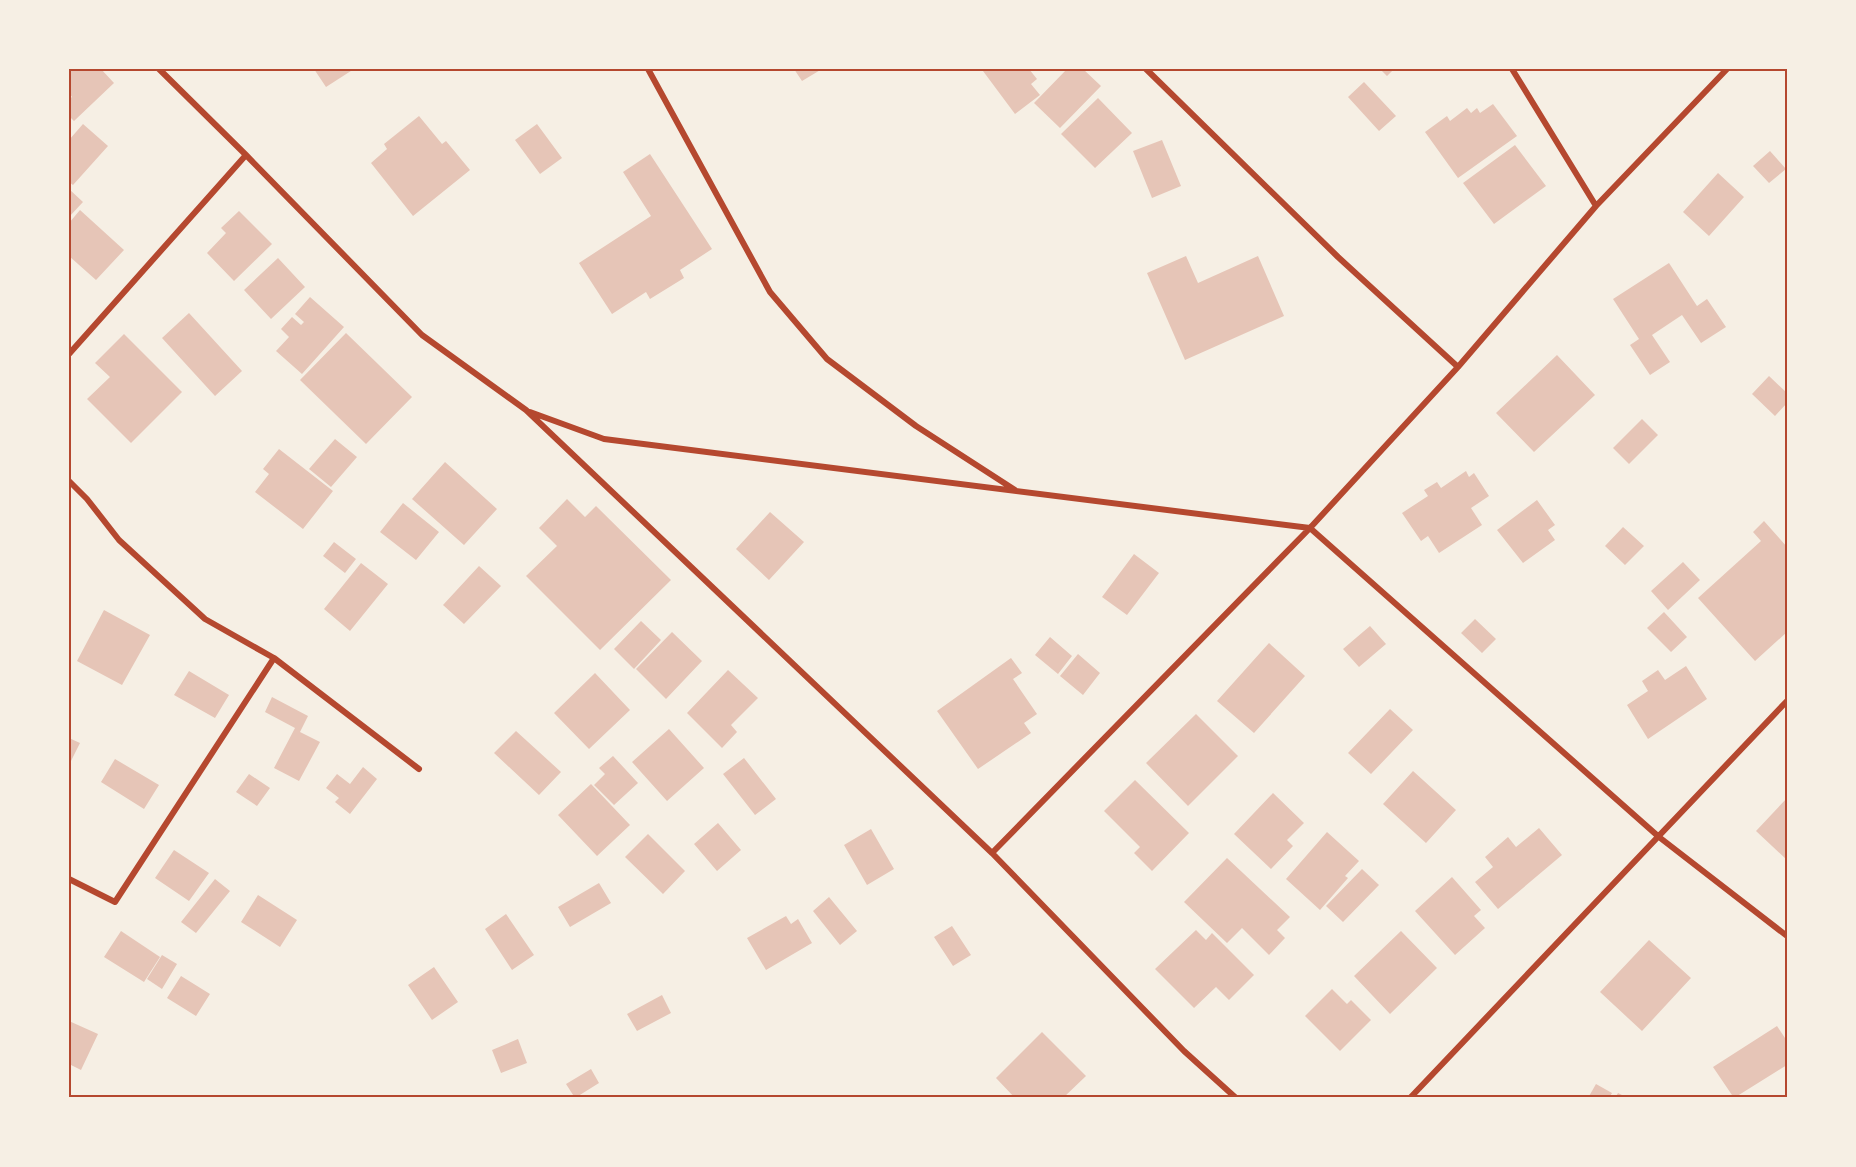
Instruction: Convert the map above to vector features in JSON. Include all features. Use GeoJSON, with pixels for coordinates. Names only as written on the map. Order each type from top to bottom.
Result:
{"type":"FeatureCollection","features":[{"type":"Feature","properties":{"kind":"street"},"geometry":{"type":"LineString","coordinates":[[159,69],[422,335],[526,410],[992,853],[1184,1051],[1236,1098]]}},
{"type":"Feature","properties":{"kind":"street"},"geometry":{"type":"LineString","coordinates":[[648,69],[770,292],[827,359],[916,426],[1018,492]]}},
{"type":"Feature","properties":{"kind":"street"},"geometry":{"type":"LineString","coordinates":[[1146,69],[1338,257],[1458,367]]}},
{"type":"Feature","properties":{"kind":"street"},"geometry":{"type":"LineString","coordinates":[[1512,69],[1596,206]]}},
{"type":"Feature","properties":{"kind":"street"},"geometry":{"type":"LineString","coordinates":[[992,853],[1310,528],[1458,367],[1596,206],[1727,69]]}},
{"type":"Feature","properties":{"kind":"street"},"geometry":{"type":"LineString","coordinates":[[69,354],[246,155]]}},
{"type":"Feature","properties":{"kind":"street"},"geometry":{"type":"LineString","coordinates":[[526,410],[604,439],[1310,528],[1659,837],[1787,936]]}},
{"type":"Feature","properties":{"kind":"street"},"geometry":{"type":"LineString","coordinates":[[69,480],[119,540],[205,619],[274,658],[419,769]]}},
{"type":"Feature","properties":{"kind":"street"},"geometry":{"type":"LineString","coordinates":[[69,879],[115,902],[274,658]]}},
{"type":"Feature","properties":{"kind":"street"},"geometry":{"type":"LineString","coordinates":[[1410,1098],[1787,701]]}},
{"type":"Feature","properties":{"kind":"building"},"geometry":{"type":"Polygon","coordinates":[[[69,69],[101,69],[114,83],[74,121],[69,116],[69,99],[72,97],[69,93],[69,69]]]}},
{"type":"Feature","properties":{"kind":"building"},"geometry":{"type":"Polygon","coordinates":[[[314,69],[354,69],[326,87],[314,69]]]}},
{"type":"Feature","properties":{"kind":"building"},"geometry":{"type":"Polygon","coordinates":[[[794,69],[822,69],[802,81],[794,69]]]}},
{"type":"Feature","properties":{"kind":"building"},"geometry":{"type":"Polygon","coordinates":[[[986,69],[1029,69],[1037,79],[1031,84],[1040,95],[1015,114],[983,71],[986,69]]]}},
{"type":"Feature","properties":{"kind":"building"},"geometry":{"type":"Polygon","coordinates":[[[1067,69],[1083,69],[1101,86],[1060,128],[1034,103],[1067,69]]]}},
{"type":"Feature","properties":{"kind":"building"},"geometry":{"type":"Polygon","coordinates":[[[1380,69],[1394,69],[1387,76],[1380,69]]]}},
{"type":"Feature","properties":{"kind":"building"},"geometry":{"type":"Polygon","coordinates":[[[1364,82],[1396,116],[1379,131],[1348,97],[1364,82]]]}},
{"type":"Feature","properties":{"kind":"building"},"geometry":{"type":"Polygon","coordinates":[[[1098,98],[1132,133],[1095,168],[1061,134],[1098,98]]]}},
{"type":"Feature","properties":{"kind":"building"},"geometry":{"type":"Polygon","coordinates":[[[1493,104],[1517,136],[1458,178],[1425,132],[1447,116],[1450,121],[1467,108],[1471,113],[1477,108],[1480,113],[1493,104]]]}},
{"type":"Feature","properties":{"kind":"building"},"geometry":{"type":"Polygon","coordinates":[[[419,116],[442,144],[446,141],[470,170],[413,216],[371,163],[387,149],[384,144],[419,116]]]}},
{"type":"Feature","properties":{"kind":"building"},"geometry":{"type":"Polygon","coordinates":[[[83,124],[108,146],[73,185],[69,182],[69,140],[83,124]]]}},
{"type":"Feature","properties":{"kind":"building"},"geometry":{"type":"Polygon","coordinates":[[[537,124],[562,158],[540,174],[515,140],[537,124]]]}},
{"type":"Feature","properties":{"kind":"building"},"geometry":{"type":"Polygon","coordinates":[[[1162,140],[1181,186],[1152,198],[1133,151],[1162,140]]]}},
{"type":"Feature","properties":{"kind":"building"},"geometry":{"type":"Polygon","coordinates":[[[1515,145],[1546,186],[1494,224],[1463,183],[1515,145]]]}},
{"type":"Feature","properties":{"kind":"building"},"geometry":{"type":"Polygon","coordinates":[[[1770,151],[1786,169],[1769,183],[1753,166],[1770,151]]]}},
{"type":"Feature","properties":{"kind":"building"},"geometry":{"type":"Polygon","coordinates":[[[650,154],[712,249],[680,270],[684,278],[650,299],[646,292],[612,314],[579,263],[651,216],[623,172],[650,154]]]}},
{"type":"Feature","properties":{"kind":"building"},"geometry":{"type":"Polygon","coordinates":[[[1718,173],[1744,197],[1709,236],[1683,212],[1718,173]]]}},
{"type":"Feature","properties":{"kind":"building"},"geometry":{"type":"Polygon","coordinates":[[[69,189],[83,202],[69,217],[69,189]]]}},
{"type":"Feature","properties":{"kind":"building"},"geometry":{"type":"Polygon","coordinates":[[[80,210],[124,250],[96,280],[69,256],[69,223],[80,210]]]}},
{"type":"Feature","properties":{"kind":"building"},"geometry":{"type":"Polygon","coordinates":[[[239,211],[272,244],[234,281],[207,253],[226,233],[221,228],[239,211]]]}},
{"type":"Feature","properties":{"kind":"building"},"geometry":{"type":"Polygon","coordinates":[[[1186,256],[1198,283],[1258,256],[1284,316],[1185,360],[1147,273],[1186,256]]]}},
{"type":"Feature","properties":{"kind":"building"},"geometry":{"type":"Polygon","coordinates":[[[278,258],[305,287],[271,319],[244,290],[278,258]]]}},
{"type":"Feature","properties":{"kind":"building"},"geometry":{"type":"Polygon","coordinates":[[[1669,263],[1697,306],[1707,299],[1726,327],[1701,343],[1682,315],[1652,335],[1670,362],[1650,375],[1630,345],[1639,339],[1613,299],[1669,263]]]}},
{"type":"Feature","properties":{"kind":"building"},"geometry":{"type":"Polygon","coordinates":[[[310,297],[344,327],[302,374],[276,351],[289,337],[281,329],[292,317],[301,325],[304,322],[295,314],[310,297]]]}},
{"type":"Feature","properties":{"kind":"building"},"geometry":{"type":"Polygon","coordinates":[[[189,313],[242,371],[215,396],[162,338],[189,313]]]}},
{"type":"Feature","properties":{"kind":"building"},"geometry":{"type":"Polygon","coordinates":[[[346,333],[412,397],[366,444],[300,380],[346,333]]]}},
{"type":"Feature","properties":{"kind":"building"},"geometry":{"type":"Polygon","coordinates":[[[124,334],[182,392],[131,443],[87,399],[110,377],[95,363],[124,334]]]}},
{"type":"Feature","properties":{"kind":"building"},"geometry":{"type":"Polygon","coordinates":[[[1557,355],[1595,395],[1534,452],[1496,413],[1557,355]]]}},
{"type":"Feature","properties":{"kind":"building"},"geometry":{"type":"Polygon","coordinates":[[[1769,376],[1787,393],[1787,403],[1775,416],[1752,394],[1769,376]]]}},
{"type":"Feature","properties":{"kind":"building"},"geometry":{"type":"Polygon","coordinates":[[[1642,419],[1658,435],[1629,464],[1613,448],[1642,419]]]}},
{"type":"Feature","properties":{"kind":"building"},"geometry":{"type":"Polygon","coordinates":[[[335,439],[357,457],[331,487],[309,469],[335,439]]]}},
{"type":"Feature","properties":{"kind":"building"},"geometry":{"type":"Polygon","coordinates":[[[279,449],[333,491],[303,529],[255,492],[269,474],[263,469],[279,449]]]}},
{"type":"Feature","properties":{"kind":"building"},"geometry":{"type":"Polygon","coordinates":[[[445,462],[497,509],[464,545],[412,499],[445,462]]]}},
{"type":"Feature","properties":{"kind":"building"},"geometry":{"type":"Polygon","coordinates":[[[1466,471],[1469,477],[1474,473],[1489,496],[1471,508],[1482,525],[1439,553],[1428,536],[1421,541],[1402,513],[1428,496],[1424,490],[1437,482],[1441,488],[1466,471]]]}},
{"type":"Feature","properties":{"kind":"building"},"geometry":{"type":"Polygon","coordinates":[[[567,499],[585,517],[596,506],[671,580],[600,650],[526,576],[557,546],[539,528],[567,499]]]}},
{"type":"Feature","properties":{"kind":"building"},"geometry":{"type":"Polygon","coordinates":[[[1537,500],[1555,525],[1548,530],[1555,540],[1523,563],[1497,530],[1537,500]]]}},
{"type":"Feature","properties":{"kind":"building"},"geometry":{"type":"Polygon","coordinates":[[[403,503],[439,532],[416,560],[380,532],[403,503]]]}},
{"type":"Feature","properties":{"kind":"building"},"geometry":{"type":"Polygon","coordinates":[[[770,512],[804,542],[769,580],[736,549],[770,512]]]}},
{"type":"Feature","properties":{"kind":"building"},"geometry":{"type":"Polygon","coordinates":[[[1764,521],[1787,547],[1787,632],[1755,661],[1698,598],[1761,541],[1753,532],[1764,521]]]}},
{"type":"Feature","properties":{"kind":"building"},"geometry":{"type":"Polygon","coordinates":[[[1623,527],[1644,546],[1625,565],[1605,546],[1623,527]]]}},
{"type":"Feature","properties":{"kind":"building"},"geometry":{"type":"Polygon","coordinates":[[[334,542],[356,559],[345,573],[323,556],[334,542]]]}},
{"type":"Feature","properties":{"kind":"building"},"geometry":{"type":"Polygon","coordinates":[[[1134,554],[1159,573],[1127,615],[1102,597],[1134,554]]]}},
{"type":"Feature","properties":{"kind":"building"},"geometry":{"type":"Polygon","coordinates":[[[1683,562],[1700,580],[1668,610],[1651,591],[1683,562]]]}},
{"type":"Feature","properties":{"kind":"building"},"geometry":{"type":"Polygon","coordinates":[[[361,563],[388,584],[350,631],[324,609],[361,563]]]}},
{"type":"Feature","properties":{"kind":"building"},"geometry":{"type":"Polygon","coordinates":[[[479,566],[501,586],[464,624],[443,605],[479,566]]]}},
{"type":"Feature","properties":{"kind":"building"},"geometry":{"type":"Polygon","coordinates":[[[104,610],[150,635],[122,685],[77,661],[104,610]]]}},
{"type":"Feature","properties":{"kind":"building"},"geometry":{"type":"Polygon","coordinates":[[[1664,612],[1687,637],[1671,652],[1647,628],[1664,612]]]}},
{"type":"Feature","properties":{"kind":"building"},"geometry":{"type":"Polygon","coordinates":[[[1475,619],[1496,639],[1482,653],[1461,633],[1475,619]]]}},
{"type":"Feature","properties":{"kind":"building"},"geometry":{"type":"Polygon","coordinates":[[[641,621],[661,640],[634,669],[614,649],[641,621]]]}},
{"type":"Feature","properties":{"kind":"building"},"geometry":{"type":"Polygon","coordinates":[[[1370,626],[1386,644],[1359,667],[1343,649],[1370,626]]]}},
{"type":"Feature","properties":{"kind":"building"},"geometry":{"type":"Polygon","coordinates":[[[672,632],[702,661],[666,699],[636,669],[672,632]]]}},
{"type":"Feature","properties":{"kind":"building"},"geometry":{"type":"Polygon","coordinates":[[[1050,637],[1072,656],[1058,674],[1035,655],[1050,637]]]}},
{"type":"Feature","properties":{"kind":"building"},"geometry":{"type":"Polygon","coordinates":[[[1269,643],[1305,676],[1254,733],[1217,701],[1269,643]]]}},
{"type":"Feature","properties":{"kind":"building"},"geometry":{"type":"Polygon","coordinates":[[[1078,654],[1100,673],[1083,695],[1060,676],[1078,654]]]}},
{"type":"Feature","properties":{"kind":"building"},"geometry":{"type":"Polygon","coordinates":[[[1011,658],[1022,673],[1013,679],[1037,714],[1024,723],[1031,733],[978,769],[937,711],[1011,658]]]}},
{"type":"Feature","properties":{"kind":"building"},"geometry":{"type":"Polygon","coordinates":[[[1686,666],[1707,699],[1648,739],[1627,705],[1648,691],[1642,681],[1658,670],[1665,680],[1686,666]]]}},
{"type":"Feature","properties":{"kind":"building"},"geometry":{"type":"Polygon","coordinates":[[[728,670],[758,698],[731,725],[737,732],[722,748],[687,713],[728,670]]]}},
{"type":"Feature","properties":{"kind":"building"},"geometry":{"type":"Polygon","coordinates":[[[189,671],[229,695],[215,718],[174,695],[189,671]]]}},
{"type":"Feature","properties":{"kind":"building"},"geometry":{"type":"Polygon","coordinates":[[[595,673],[630,710],[589,749],[554,713],[595,673]]]}},
{"type":"Feature","properties":{"kind":"building"},"geometry":{"type":"Polygon","coordinates":[[[272,697],[308,716],[300,732],[320,742],[299,781],[274,768],[295,728],[265,712],[272,697]]]}},
{"type":"Feature","properties":{"kind":"building"},"geometry":{"type":"Polygon","coordinates":[[[1390,709],[1413,730],[1371,774],[1348,753],[1390,709]]]}},
{"type":"Feature","properties":{"kind":"building"},"geometry":{"type":"Polygon","coordinates":[[[1196,714],[1238,756],[1188,806],[1146,763],[1196,714]]]}},
{"type":"Feature","properties":{"kind":"building"},"geometry":{"type":"Polygon","coordinates":[[[669,729],[704,768],[667,801],[632,762],[669,729]]]}},
{"type":"Feature","properties":{"kind":"building"},"geometry":{"type":"Polygon","coordinates":[[[516,731],[561,772],[539,795],[494,753],[516,731]]]}},
{"type":"Feature","properties":{"kind":"building"},"geometry":{"type":"Polygon","coordinates":[[[69,738],[80,743],[69,765],[69,738]]]}},
{"type":"Feature","properties":{"kind":"building"},"geometry":{"type":"Polygon","coordinates":[[[613,756],[638,783],[614,805],[594,785],[605,774],[599,768],[613,756]]]}},
{"type":"Feature","properties":{"kind":"building"},"geometry":{"type":"Polygon","coordinates":[[[744,758],[776,799],[755,815],[723,774],[744,758]]]}},
{"type":"Feature","properties":{"kind":"building"},"geometry":{"type":"Polygon","coordinates":[[[115,759],[159,785],[144,809],[101,782],[115,759]]]}},
{"type":"Feature","properties":{"kind":"building"},"geometry":{"type":"Polygon","coordinates":[[[363,767],[377,779],[350,814],[335,802],[339,798],[326,788],[337,774],[350,784],[363,767]]]}},
{"type":"Feature","properties":{"kind":"building"},"geometry":{"type":"Polygon","coordinates":[[[1413,771],[1456,810],[1426,843],[1383,804],[1413,771]]]}},
{"type":"Feature","properties":{"kind":"building"},"geometry":{"type":"Polygon","coordinates":[[[249,774],[270,788],[257,806],[236,792],[249,774]]]}},
{"type":"Feature","properties":{"kind":"building"},"geometry":{"type":"Polygon","coordinates":[[[1135,780],[1189,833],[1152,871],[1134,853],[1140,847],[1104,811],[1135,780]]]}},
{"type":"Feature","properties":{"kind":"building"},"geometry":{"type":"Polygon","coordinates":[[[591,784],[630,825],[597,856],[558,815],[591,784]]]}},
{"type":"Feature","properties":{"kind":"building"},"geometry":{"type":"Polygon","coordinates":[[[1273,793],[1304,823],[1287,840],[1293,846],[1271,869],[1234,834],[1273,793]]]}},
{"type":"Feature","properties":{"kind":"building"},"geometry":{"type":"Polygon","coordinates":[[[1787,798],[1787,860],[1756,831],[1787,798]]]}},
{"type":"Feature","properties":{"kind":"building"},"geometry":{"type":"Polygon","coordinates":[[[718,823],[741,850],[717,871],[694,844],[718,823]]]}},
{"type":"Feature","properties":{"kind":"building"},"geometry":{"type":"Polygon","coordinates":[[[1539,828],[1562,855],[1498,909],[1475,882],[1493,867],[1485,857],[1508,837],[1516,847],[1539,828]]]}},
{"type":"Feature","properties":{"kind":"building"},"geometry":{"type":"Polygon","coordinates":[[[871,829],[894,869],[867,885],[844,845],[871,829]]]}},
{"type":"Feature","properties":{"kind":"building"},"geometry":{"type":"Polygon","coordinates":[[[1327,832],[1359,861],[1345,876],[1348,878],[1320,910],[1286,879],[1327,832]]]}},
{"type":"Feature","properties":{"kind":"building"},"geometry":{"type":"Polygon","coordinates":[[[648,834],[685,871],[663,894],[625,857],[648,834]]]}},
{"type":"Feature","properties":{"kind":"building"},"geometry":{"type":"Polygon","coordinates":[[[174,850],[209,873],[189,901],[155,878],[174,850]]]}},
{"type":"Feature","properties":{"kind":"building"},"geometry":{"type":"Polygon","coordinates":[[[1227,858],[1290,917],[1277,930],[1285,938],[1269,955],[1242,928],[1227,943],[1184,902],[1227,858]]]}},
{"type":"Feature","properties":{"kind":"building"},"geometry":{"type":"Polygon","coordinates":[[[1362,869],[1379,885],[1343,922],[1326,906],[1362,869]]]}},
{"type":"Feature","properties":{"kind":"building"},"geometry":{"type":"Polygon","coordinates":[[[1452,877],[1481,910],[1474,916],[1485,928],[1455,955],[1415,911],[1452,877]]]}},
{"type":"Feature","properties":{"kind":"building"},"geometry":{"type":"Polygon","coordinates":[[[215,879],[230,891],[196,933],[181,922],[215,879]]]}},
{"type":"Feature","properties":{"kind":"building"},"geometry":{"type":"Polygon","coordinates":[[[599,883],[611,903],[570,927],[558,907],[599,883]]]}},
{"type":"Feature","properties":{"kind":"building"},"geometry":{"type":"Polygon","coordinates":[[[258,895],[297,920],[280,947],[241,922],[258,895]]]}},
{"type":"Feature","properties":{"kind":"building"},"geometry":{"type":"Polygon","coordinates":[[[829,897],[857,931],[840,945],[813,911],[829,897]]]}},
{"type":"Feature","properties":{"kind":"building"},"geometry":{"type":"Polygon","coordinates":[[[506,914],[534,955],[512,970],[485,929],[506,914]]]}},
{"type":"Feature","properties":{"kind":"building"},"geometry":{"type":"Polygon","coordinates":[[[786,916],[791,924],[798,919],[812,943],[766,970],[747,938],[786,916]]]}},
{"type":"Feature","properties":{"kind":"building"},"geometry":{"type":"Polygon","coordinates":[[[952,926],[971,955],[953,966],[934,937],[952,926]]]}},
{"type":"Feature","properties":{"kind":"building"},"geometry":{"type":"Polygon","coordinates":[[[1196,930],[1206,940],[1212,933],[1254,975],[1229,1000],[1216,987],[1194,1008],[1155,969],[1196,930]]]}},
{"type":"Feature","properties":{"kind":"building"},"geometry":{"type":"Polygon","coordinates":[[[121,931],[160,957],[144,982],[104,957],[121,931]]]}},
{"type":"Feature","properties":{"kind":"building"},"geometry":{"type":"Polygon","coordinates":[[[1401,931],[1437,968],[1390,1014],[1354,976],[1401,931]]]}},
{"type":"Feature","properties":{"kind":"building"},"geometry":{"type":"Polygon","coordinates":[[[1649,940],[1691,978],[1642,1031],[1600,992],[1649,940]]]}},
{"type":"Feature","properties":{"kind":"building"},"geometry":{"type":"Polygon","coordinates":[[[162,955],[177,964],[162,989],[147,979],[162,955]]]}},
{"type":"Feature","properties":{"kind":"building"},"geometry":{"type":"Polygon","coordinates":[[[434,967],[458,1002],[432,1020],[408,985],[434,967]]]}},
{"type":"Feature","properties":{"kind":"building"},"geometry":{"type":"Polygon","coordinates":[[[181,976],[210,994],[196,1016],[167,998],[181,976]]]}},
{"type":"Feature","properties":{"kind":"building"},"geometry":{"type":"Polygon","coordinates":[[[1332,989],[1347,1004],[1351,1000],[1371,1020],[1340,1051],[1305,1016],[1332,989]]]}},
{"type":"Feature","properties":{"kind":"building"},"geometry":{"type":"Polygon","coordinates":[[[662,995],[671,1013],[637,1031],[627,1014],[662,995]]]}},
{"type":"Feature","properties":{"kind":"building"},"geometry":{"type":"Polygon","coordinates":[[[69,1021],[98,1034],[81,1070],[69,1064],[69,1021]]]}},
{"type":"Feature","properties":{"kind":"building"},"geometry":{"type":"Polygon","coordinates":[[[1777,1026],[1787,1041],[1787,1065],[1734,1098],[1713,1067],[1777,1026]]]}},
{"type":"Feature","properties":{"kind":"building"},"geometry":{"type":"Polygon","coordinates":[[[1042,1032],[1086,1076],[1063,1098],[1015,1098],[996,1078],[1042,1032]]]}},
{"type":"Feature","properties":{"kind":"building"},"geometry":{"type":"Polygon","coordinates":[[[518,1039],[527,1063],[501,1073],[492,1050],[518,1039]]]}},
{"type":"Feature","properties":{"kind":"building"},"geometry":{"type":"Polygon","coordinates":[[[591,1069],[599,1083],[575,1098],[566,1084],[591,1069]]]}},
{"type":"Feature","properties":{"kind":"building"},"geometry":{"type":"Polygon","coordinates":[[[1596,1084],[1612,1093],[1609,1098],[1588,1098],[1596,1084]]]}},
{"type":"Feature","properties":{"kind":"building"},"geometry":{"type":"Polygon","coordinates":[[[1618,1093],[1628,1098],[1615,1098],[1618,1093]]]}}]}
